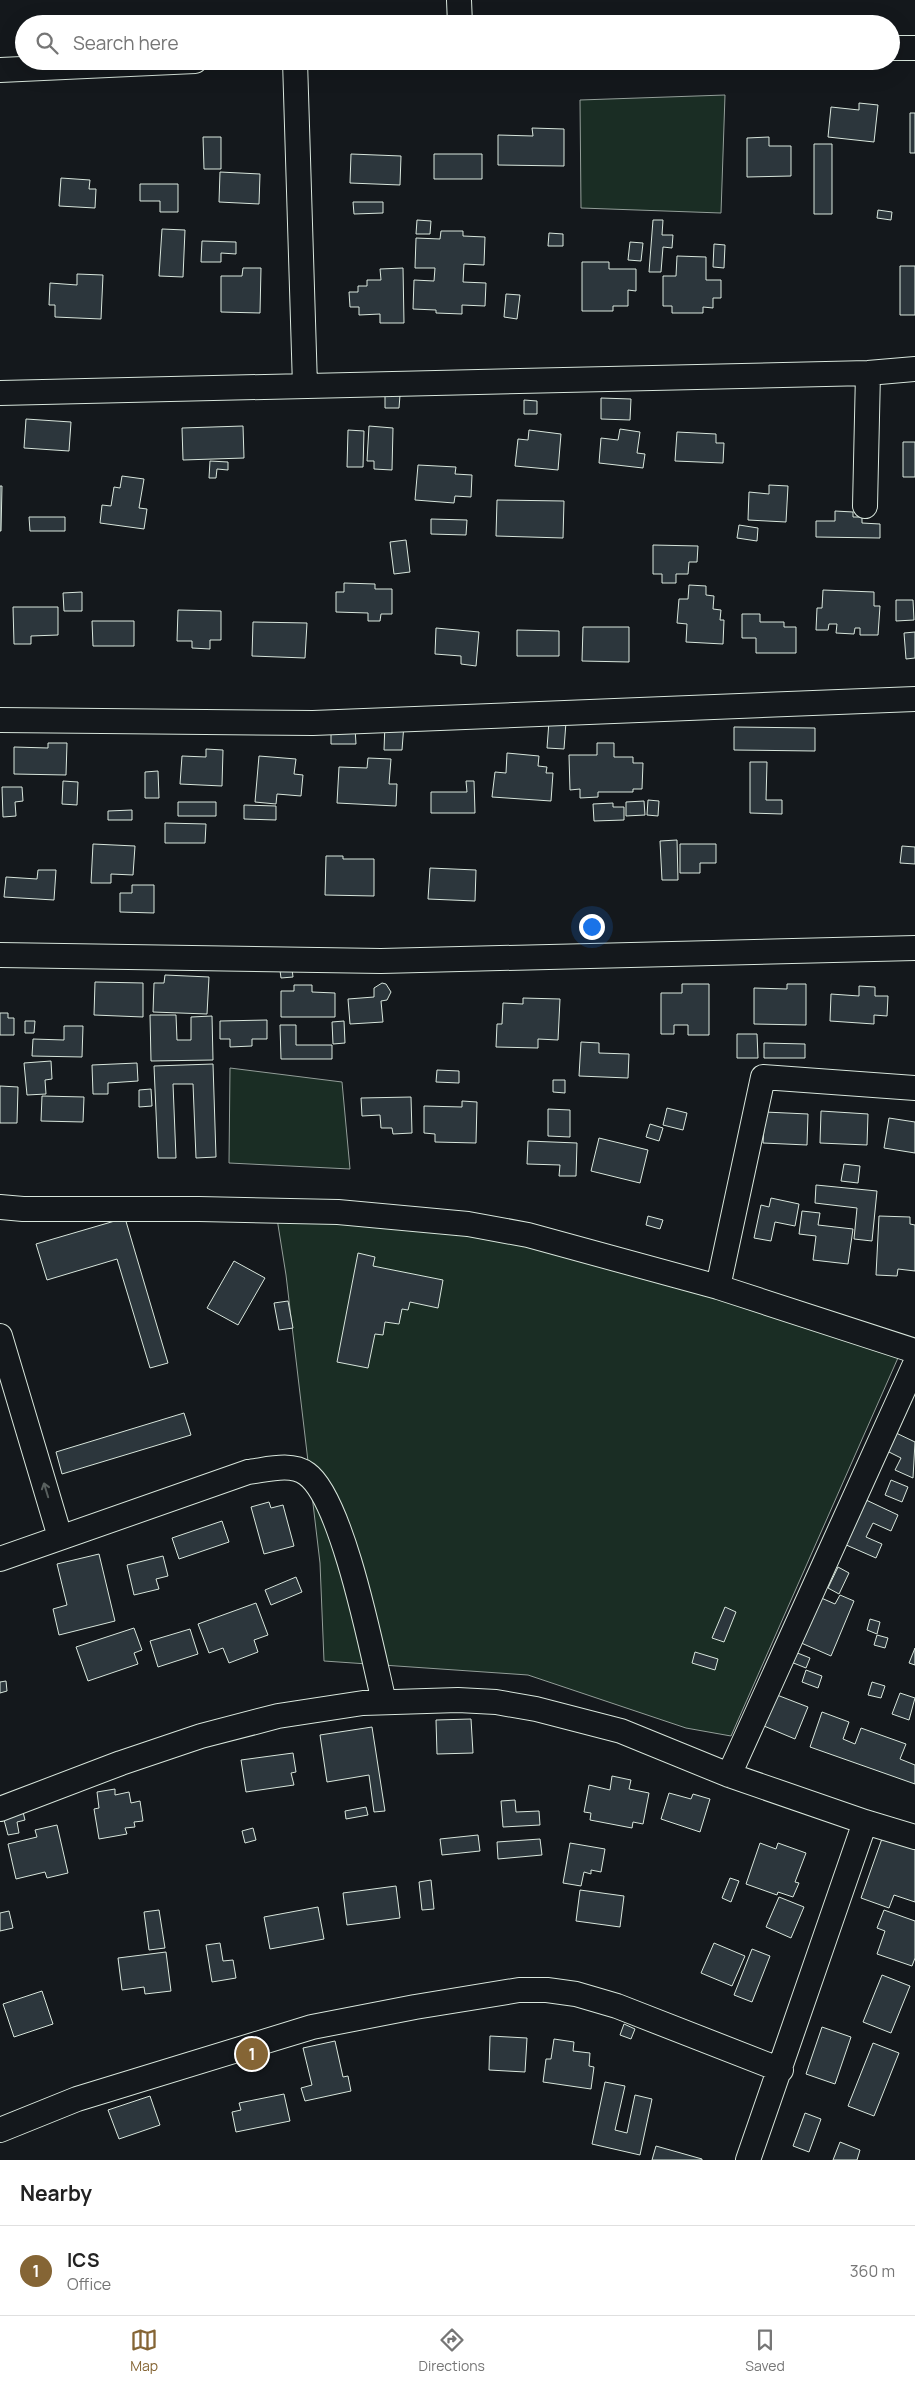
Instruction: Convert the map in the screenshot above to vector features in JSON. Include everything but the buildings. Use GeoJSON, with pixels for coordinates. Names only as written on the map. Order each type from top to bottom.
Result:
{"type":"FeatureCollection","features":[{"type":"Feature","properties":{"kind":"street"},"geometry":{"type":"LineString","coordinates":[[459,0],[460,15]]}},
{"type":"Feature","properties":{"kind":"street"},"geometry":{"type":"LineString","coordinates":[[900,48],[915,48]]}},
{"type":"Feature","properties":{"kind":"street"},"geometry":{"type":"LineString","coordinates":[[0,70],[15,69]]}},
{"type":"Feature","properties":{"kind":"street"},"geometry":{"type":"LineString","coordinates":[[295,70],[305,386]]}},
{"type":"Feature","properties":{"kind":"street"},"geometry":{"type":"LineString","coordinates":[[0,393],[868,373],[915,369]]}},
{"type":"Feature","properties":{"kind":"street"},"geometry":{"type":"LineString","coordinates":[[865,506],[868,373]]}},
{"type":"Feature","properties":{"kind":"street"},"geometry":{"type":"LineString","coordinates":[[0,720],[313,723],[915,699]]}},
{"type":"Feature","properties":{"kind":"street"},"geometry":{"type":"LineString","coordinates":[[0,955],[381,961],[915,948]]}},
{"type":"Feature","properties":{"kind":"street"},"geometry":{"type":"LineString","coordinates":[[718,1287],[763,1077],[915,1088]]}},
{"type":"Feature","properties":{"kind":"street"},"geometry":{"type":"LineString","coordinates":[[0,1207],[23,1209],[198,1209],[338,1212],[468,1224],[528,1235],[718,1287],[915,1351]]}},
{"type":"Feature","properties":{"kind":"street"},"geometry":{"type":"LineString","coordinates":[[0,1336],[60,1537]]}},
{"type":"Feature","properties":{"kind":"street"},"geometry":{"type":"LineString","coordinates":[[729,1775],[915,1364]]}},
{"type":"Feature","properties":{"kind":"street"},"geometry":{"type":"LineString","coordinates":[[0,1559],[248,1472],[277,1468],[294,1469],[306,1473],[328,1503],[357,1587],[384,1702]]}},
{"type":"Feature","properties":{"kind":"street"},"geometry":{"type":"LineString","coordinates":[[0,1809],[120,1763],[201,1736],[278,1716],[363,1703],[458,1700],[496,1702],[536,1709],[621,1731],[729,1775],[865,1822],[915,1837]]}},
{"type":"Feature","properties":{"kind":"street"},"geometry":{"type":"LineString","coordinates":[[748,2160],[781,2070],[865,1822]]}},
{"type":"Feature","properties":{"kind":"street"},"geometry":{"type":"LineString","coordinates":[[0,2130],[77,2099],[312,2027],[415,2007],[519,1990],[547,1990],[576,1994],[617,2006],[781,2070]]}},
{"type":"Feature","properties":{"kind":"green space"},"geometry":{"type":"Polygon","coordinates":[[[725,95],[721,213],[581,208],[580,100],[725,95]]]}},
{"type":"Feature","properties":{"kind":"green space"},"geometry":{"type":"Polygon","coordinates":[[[230,1068],[342,1082],[350,1169],[229,1163],[230,1068]]]}},
{"type":"Feature","properties":{"kind":"green space"},"geometry":{"type":"Polygon","coordinates":[[[275,1206],[487,1228],[905,1342],[731,1736],[686,1728],[528,1675],[324,1661],[320,1563],[286,1275],[275,1206]]]}},
{"type":"Feature","properties":{"kind":"place","name":"ICS"},"geometry":{"type":"Point","coordinates":[252,2054]}}]}
